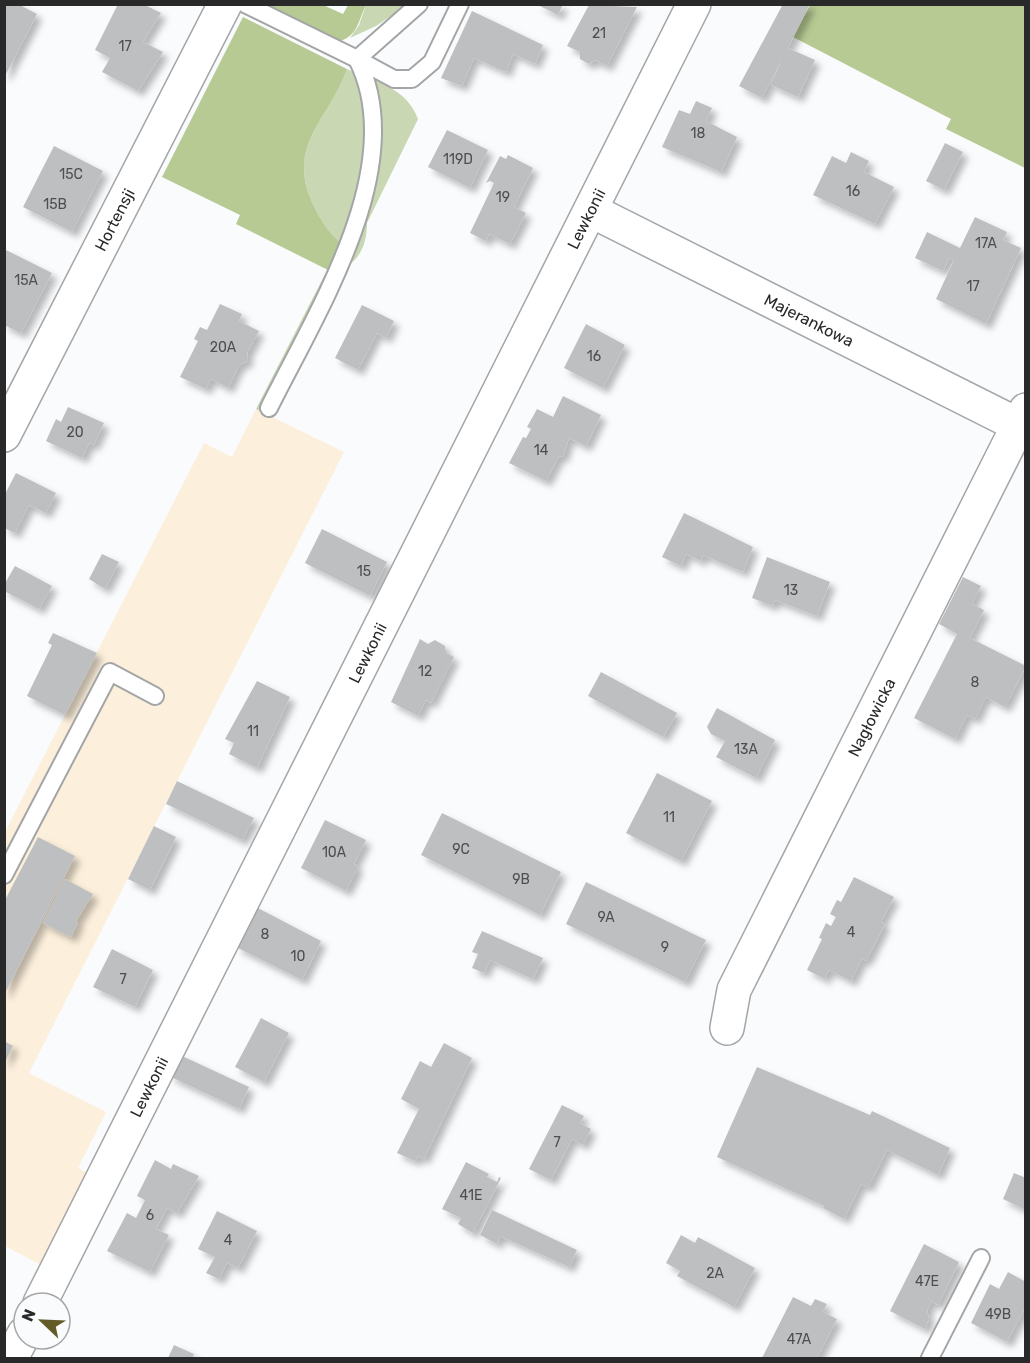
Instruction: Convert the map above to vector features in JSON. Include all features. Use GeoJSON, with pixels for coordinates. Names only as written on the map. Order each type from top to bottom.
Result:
{"type":"FeatureCollection","features":[{"type":"Feature","properties":{"kind":"street","name":"Hortensji"},"geometry":{"type":"LineString","coordinates":[[4,435],[225,4]]}},
{"type":"Feature","properties":{"kind":"street","name":"Lewkonii"},"geometry":{"type":"LineString","coordinates":[[46,1291],[592,211],[694,4]]}},
{"type":"Feature","properties":{"kind":"street","name":"Majerankowa"},"geometry":{"type":"LineString","coordinates":[[592,211],[1023,421]]}},
{"type":"Feature","properties":{"kind":"street","name":"Nagłowicka"},"geometry":{"type":"LineString","coordinates":[[727,1029],[734,990],[1023,421]]}},
{"type":"Feature","properties":{"kind":"lane"},"geometry":{"type":"LineString","coordinates":[[245,4],[394,79],[412,79],[432,62],[460,4]]}},
{"type":"Feature","properties":{"kind":"lane"},"geometry":{"type":"LineString","coordinates":[[357,59],[419,4]]}},
{"type":"Feature","properties":{"kind":"lane"},"geometry":{"type":"LineString","coordinates":[[269,408],[355,232],[365,195],[373,130],[368,89],[357,59]]}},
{"type":"Feature","properties":{"kind":"lane"},"geometry":{"type":"LineString","coordinates":[[4,875],[110,672],[155,696]]}},
{"type":"Feature","properties":{"kind":"lane"},"geometry":{"type":"LineString","coordinates":[[930,1359],[981,1258]]}},
{"type":"Feature","properties":{"kind":"shaded area"},"geometry":{"type":"Polygon","coordinates":[[[256,409],[344,452],[29,1073],[106,1112],[78,1168],[87,1173],[41,1265],[5,1246],[4,834],[204,443],[232,457],[256,409]]]}},
{"type":"Feature","properties":{"kind":"green space"},"geometry":{"type":"Polygon","coordinates":[[[267,5],[323,5],[343,14],[348,5],[366,5],[354,32],[338,42],[267,5]]]}},
{"type":"Feature","properties":{"kind":"green space"},"geometry":{"type":"Polygon","coordinates":[[[366,5],[407,5],[376,26],[350,38],[359,25],[366,5]]]}},
{"type":"Feature","properties":{"kind":"green space"},"geometry":{"type":"Polygon","coordinates":[[[810,5],[1025,5],[1025,168],[946,129],[951,119],[793,37],[810,5]]]}},
{"type":"Feature","properties":{"kind":"green space"},"geometry":{"type":"Polygon","coordinates":[[[243,17],[347,69],[340,87],[313,132],[304,164],[305,182],[312,202],[324,224],[341,243],[328,270],[236,224],[240,215],[162,177],[243,17]]]}},
{"type":"Feature","properties":{"kind":"green space"},"geometry":{"type":"Polygon","coordinates":[[[347,69],[379,82],[398,93],[413,108],[418,119],[367,223],[363,247],[347,266],[273,418],[256,409],[341,243],[324,224],[312,202],[305,182],[304,164],[313,132],[340,87],[347,69]]]}},
{"type":"Feature","properties":{"kind":"building"},"geometry":{"type":"Polygon","coordinates":[[[4,4],[18,4],[37,14],[4,78],[4,4]]]}},
{"type":"Feature","properties":{"kind":"building"},"geometry":{"type":"Polygon","coordinates":[[[118,4],[143,4],[161,13],[143,42],[163,52],[138,91],[102,72],[110,58],[95,50],[118,4]]]}},
{"type":"Feature","properties":{"kind":"building"},"geometry":{"type":"Polygon","coordinates":[[[536,4],[563,4],[558,15],[536,4]]]}},
{"type":"Feature","properties":{"kind":"building"},"geometry":{"type":"Polygon","coordinates":[[[783,4],[810,4],[788,48],[815,60],[798,97],[771,85],[782,59],[762,98],[739,86],[783,4]]]}},
{"type":"Feature","properties":{"kind":"building"},"geometry":{"type":"Polygon","coordinates":[[[589,5],[637,7],[607,66],[595,60],[589,64],[580,59],[580,52],[567,46],[589,5]]]}},
{"type":"Feature","properties":{"kind":"building"},"geometry":{"type":"Polygon","coordinates":[[[472,11],[543,45],[535,64],[513,54],[506,72],[474,58],[462,86],[441,78],[472,11]]]}},
{"type":"Feature","properties":{"kind":"building"},"geometry":{"type":"Polygon","coordinates":[[[696,101],[712,108],[706,121],[737,137],[721,172],[662,147],[679,110],[690,114],[696,101]]]}},
{"type":"Feature","properties":{"kind":"building"},"geometry":{"type":"Polygon","coordinates":[[[447,130],[488,150],[470,188],[428,167],[447,130]]]}},
{"type":"Feature","properties":{"kind":"building"},"geometry":{"type":"Polygon","coordinates":[[[945,143],[963,152],[944,190],[926,181],[945,143]]]}},
{"type":"Feature","properties":{"kind":"building"},"geometry":{"type":"Polygon","coordinates":[[[54,146],[103,171],[72,232],[23,207],[54,146]]]}},
{"type":"Feature","properties":{"kind":"building"},"geometry":{"type":"Polygon","coordinates":[[[851,152],[869,161],[864,172],[894,187],[875,224],[813,195],[832,156],[846,163],[851,152]]]}},
{"type":"Feature","properties":{"kind":"building"},"geometry":{"type":"Polygon","coordinates":[[[508,155],[533,168],[514,207],[526,213],[510,244],[489,234],[486,241],[470,233],[494,183],[490,181],[486,183],[500,156],[506,159],[508,155]]]}},
{"type":"Feature","properties":{"kind":"building"},"geometry":{"type":"Polygon","coordinates":[[[975,217],[1007,232],[1003,240],[1021,248],[986,324],[936,299],[954,260],[949,258],[943,271],[915,258],[927,232],[960,248],[975,217]]]}},
{"type":"Feature","properties":{"kind":"building"},"geometry":{"type":"Polygon","coordinates":[[[4,249],[52,273],[21,333],[4,325],[4,249]]]}},
{"type":"Feature","properties":{"kind":"building"},"geometry":{"type":"Polygon","coordinates":[[[220,304],[242,314],[239,321],[259,331],[247,353],[248,361],[239,365],[228,388],[211,379],[206,389],[180,377],[198,341],[194,339],[200,327],[207,330],[220,304]]]}},
{"type":"Feature","properties":{"kind":"building"},"geometry":{"type":"Polygon","coordinates":[[[362,305],[394,321],[386,338],[377,333],[358,370],[335,358],[362,305]]]}},
{"type":"Feature","properties":{"kind":"building"},"geometry":{"type":"Polygon","coordinates":[[[586,324],[625,345],[603,388],[564,368],[586,324]]]}},
{"type":"Feature","properties":{"kind":"building"},"geometry":{"type":"Polygon","coordinates":[[[563,396],[601,415],[586,446],[569,438],[563,457],[559,456],[546,481],[509,463],[523,437],[526,438],[531,429],[527,427],[537,409],[553,417],[563,396]]]}},
{"type":"Feature","properties":{"kind":"building"},"geometry":{"type":"Polygon","coordinates":[[[68,407],[104,423],[94,445],[89,443],[82,458],[46,441],[56,419],[61,422],[68,407]]]}},
{"type":"Feature","properties":{"kind":"building"},"geometry":{"type":"Polygon","coordinates":[[[16,473],[56,493],[46,513],[29,505],[15,533],[4,528],[4,496],[16,473]]]}},
{"type":"Feature","properties":{"kind":"building"},"geometry":{"type":"Polygon","coordinates":[[[684,513],[753,547],[743,572],[703,555],[701,561],[686,554],[681,566],[662,557],[684,513]]]}},
{"type":"Feature","properties":{"kind":"building"},"geometry":{"type":"Polygon","coordinates":[[[322,529],[387,562],[370,596],[305,563],[322,529]]]}},
{"type":"Feature","properties":{"kind":"building"},"geometry":{"type":"Polygon","coordinates":[[[102,554],[119,562],[105,589],[89,579],[102,554]]]}},
{"type":"Feature","properties":{"kind":"building"},"geometry":{"type":"Polygon","coordinates":[[[767,557],[830,582],[817,616],[775,600],[773,606],[752,598],[767,557]]]}},
{"type":"Feature","properties":{"kind":"building"},"geometry":{"type":"Polygon","coordinates":[[[15,566],[52,586],[39,609],[4,591],[4,585],[15,566]]]}},
{"type":"Feature","properties":{"kind":"building"},"geometry":{"type":"Polygon","coordinates":[[[963,577],[981,586],[972,604],[984,610],[970,638],[1026,666],[1005,707],[986,697],[975,719],[967,715],[955,739],[914,718],[957,634],[939,624],[963,577]]]}},
{"type":"Feature","properties":{"kind":"building"},"geometry":{"type":"Polygon","coordinates":[[[53,633],[97,653],[65,715],[27,696],[52,645],[48,643],[53,633]]]}},
{"type":"Feature","properties":{"kind":"building"},"geometry":{"type":"Polygon","coordinates":[[[420,639],[428,644],[435,640],[445,646],[446,653],[454,657],[431,703],[426,700],[418,716],[391,702],[420,639]]]}},
{"type":"Feature","properties":{"kind":"building"},"geometry":{"type":"Polygon","coordinates":[[[601,672],[677,713],[663,737],[588,696],[601,672]]]}},
{"type":"Feature","properties":{"kind":"building"},"geometry":{"type":"Polygon","coordinates":[[[257,681],[290,697],[257,768],[229,754],[234,743],[225,739],[257,681]]]}},
{"type":"Feature","properties":{"kind":"building"},"geometry":{"type":"Polygon","coordinates":[[[717,708],[775,740],[756,778],[716,757],[725,741],[711,734],[707,727],[717,708]]]}},
{"type":"Feature","properties":{"kind":"building"},"geometry":{"type":"Polygon","coordinates":[[[657,773],[712,801],[681,861],[626,833],[657,773]]]}},
{"type":"Feature","properties":{"kind":"building"},"geometry":{"type":"Polygon","coordinates":[[[177,781],[254,818],[242,840],[166,804],[177,781]]]}},
{"type":"Feature","properties":{"kind":"building"},"geometry":{"type":"Polygon","coordinates":[[[442,813],[561,872],[540,915],[421,855],[442,813]]]}},
{"type":"Feature","properties":{"kind":"building"},"geometry":{"type":"Polygon","coordinates":[[[325,820],[366,840],[354,864],[358,867],[346,891],[301,868],[325,820]]]}},
{"type":"Feature","properties":{"kind":"building"},"geometry":{"type":"Polygon","coordinates":[[[154,826],[176,837],[150,890],[128,879],[154,826]]]}},
{"type":"Feature","properties":{"kind":"building"},"geometry":{"type":"Polygon","coordinates":[[[38,837],[75,856],[4,995],[4,902],[38,837]]]}},
{"type":"Feature","properties":{"kind":"building"},"geometry":{"type":"Polygon","coordinates":[[[854,877],[894,897],[881,922],[885,924],[866,961],[862,959],[851,981],[829,970],[825,977],[827,980],[807,970],[822,939],[819,938],[826,923],[831,926],[836,917],[830,914],[837,900],[841,902],[854,877]]]}},
{"type":"Feature","properties":{"kind":"building"},"geometry":{"type":"Polygon","coordinates":[[[65,879],[93,894],[76,921],[78,923],[71,937],[43,923],[65,879]]]}},
{"type":"Feature","properties":{"kind":"building"},"geometry":{"type":"Polygon","coordinates":[[[586,882],[706,940],[685,982],[566,924],[586,882]]]}},
{"type":"Feature","properties":{"kind":"building"},"geometry":{"type":"Polygon","coordinates":[[[256,907],[321,941],[302,980],[236,947],[256,907]]]}},
{"type":"Feature","properties":{"kind":"building"},"geometry":{"type":"Polygon","coordinates":[[[482,931],[543,958],[533,979],[490,960],[484,973],[472,968],[478,954],[472,952],[482,931]]]}},
{"type":"Feature","properties":{"kind":"building"},"geometry":{"type":"Polygon","coordinates":[[[112,949],[153,970],[135,1007],[93,987],[112,949]]]}},
{"type":"Feature","properties":{"kind":"building"},"geometry":{"type":"Polygon","coordinates":[[[261,1018],[289,1033],[264,1082],[235,1067],[261,1018]]]}},
{"type":"Feature","properties":{"kind":"building"},"geometry":{"type":"Polygon","coordinates":[[[4,1041],[13,1046],[4,1064],[4,1041]]]}},
{"type":"Feature","properties":{"kind":"building"},"geometry":{"type":"Polygon","coordinates":[[[444,1043],[472,1058],[424,1159],[418,1156],[415,1161],[397,1153],[419,1109],[401,1099],[420,1061],[431,1067],[444,1043]]]}},
{"type":"Feature","properties":{"kind":"building"},"geometry":{"type":"Polygon","coordinates":[[[180,1055],[249,1087],[239,1109],[169,1076],[180,1055]]]}},
{"type":"Feature","properties":{"kind":"building"},"geometry":{"type":"Polygon","coordinates":[[[757,1067],[870,1115],[872,1111],[950,1148],[938,1175],[887,1150],[868,1187],[861,1184],[844,1219],[823,1208],[824,1206],[717,1157],[757,1067]]]}},
{"type":"Feature","properties":{"kind":"building"},"geometry":{"type":"Polygon","coordinates":[[[562,1105],[584,1116],[580,1123],[591,1129],[583,1145],[572,1139],[551,1180],[529,1169],[562,1105]]]}},
{"type":"Feature","properties":{"kind":"building"},"geometry":{"type":"Polygon","coordinates":[[[155,1160],[171,1169],[173,1164],[199,1176],[177,1213],[167,1208],[156,1229],[169,1235],[150,1272],[107,1251],[127,1213],[136,1218],[145,1200],[137,1196],[155,1160]]]}},
{"type":"Feature","properties":{"kind":"building"},"geometry":{"type":"Polygon","coordinates":[[[466,1162],[489,1174],[487,1177],[497,1182],[499,1177],[501,1178],[473,1233],[458,1224],[461,1218],[442,1209],[466,1162]]]}},
{"type":"Feature","properties":{"kind":"building"},"geometry":{"type":"Polygon","coordinates":[[[1014,1173],[1026,1178],[1026,1210],[1003,1199],[1014,1173]]]}},
{"type":"Feature","properties":{"kind":"building"},"geometry":{"type":"Polygon","coordinates":[[[492,1210],[577,1250],[569,1267],[500,1236],[497,1244],[480,1235],[492,1210]]]}},
{"type":"Feature","properties":{"kind":"building"},"geometry":{"type":"Polygon","coordinates":[[[217,1211],[257,1231],[238,1268],[227,1263],[219,1279],[206,1273],[215,1257],[198,1249],[217,1211]]]}},
{"type":"Feature","properties":{"kind":"building"},"geometry":{"type":"Polygon","coordinates":[[[681,1235],[695,1243],[698,1237],[755,1268],[734,1307],[677,1276],[680,1271],[666,1263],[681,1235]]]}},
{"type":"Feature","properties":{"kind":"building"},"geometry":{"type":"Polygon","coordinates":[[[924,1244],[959,1262],[938,1305],[931,1301],[927,1311],[929,1319],[925,1329],[890,1311],[924,1244]]]}},
{"type":"Feature","properties":{"kind":"building"},"geometry":{"type":"Polygon","coordinates":[[[1008,1272],[1026,1282],[1026,1306],[1007,1342],[971,1323],[990,1284],[999,1289],[1008,1272]]]}},
{"type":"Feature","properties":{"kind":"building"},"geometry":{"type":"Polygon","coordinates":[[[793,1297],[811,1306],[815,1299],[827,1304],[823,1312],[837,1319],[817,1358],[762,1358],[793,1297]]]}},
{"type":"Feature","properties":{"kind":"building"},"geometry":{"type":"Polygon","coordinates":[[[174,1345],[194,1354],[192,1358],[168,1358],[174,1345]]]}}]}
